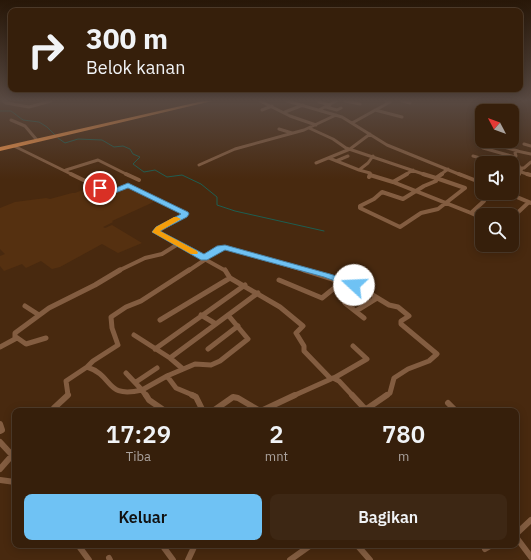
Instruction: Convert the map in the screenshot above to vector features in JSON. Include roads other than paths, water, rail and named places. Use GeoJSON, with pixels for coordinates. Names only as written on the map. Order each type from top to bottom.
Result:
{"type":"FeatureCollection","features":[{"type":"Feature","properties":{"kind":"highway"},"geometry":{"type":"LineString","coordinates":[[0,148],[91,127]]}},
{"type":"Feature","properties":{"kind":"highway"},"geometry":{"type":"LineString","coordinates":[[0,148],[48,137]]}},
{"type":"Feature","properties":{"kind":"street"},"geometry":{"type":"LineString","coordinates":[[26,127],[36,139]]}},
{"type":"Feature","properties":{"kind":"street"},"geometry":{"type":"LineString","coordinates":[[359,127],[387,145],[475,180]]}},
{"type":"Feature","properties":{"kind":"street"},"geometry":{"type":"LineString","coordinates":[[199,165],[234,150],[309,128],[350,149],[436,178],[466,187],[438,208],[421,214],[402,227],[360,207],[374,199],[381,192],[403,199],[436,181],[436,178],[448,169]]}},
{"type":"Feature","properties":{"kind":"street"},"geometry":{"type":"LineString","coordinates":[[279,129],[292,133]]}},
{"type":"Feature","properties":{"kind":"street"},"geometry":{"type":"LineString","coordinates":[[316,163],[350,149],[370,134]]}},
{"type":"Feature","properties":{"kind":"street"},"geometry":{"type":"LineString","coordinates":[[524,144],[531,146]]}},
{"type":"Feature","properties":{"kind":"street"},"geometry":{"type":"LineString","coordinates":[[14,146],[66,170],[110,193],[128,185],[186,214],[158,229],[156,232],[225,269],[230,278],[245,285],[280,307],[303,326],[296,333],[304,346],[304,351],[333,378],[339,381],[364,408]]}},
{"type":"Feature","properties":{"kind":"street"},"geometry":{"type":"LineString","coordinates":[[482,148],[511,156]]}},
{"type":"Feature","properties":{"kind":"street"},"geometry":{"type":"LineString","coordinates":[[510,148],[531,154]]}},
{"type":"Feature","properties":{"kind":"street"},"geometry":{"type":"LineString","coordinates":[[515,156],[516,152],[531,150]]}},
{"type":"Feature","properties":{"kind":"street"},"geometry":{"type":"LineString","coordinates":[[336,161],[348,156]]}},
{"type":"Feature","properties":{"kind":"street"},"geometry":{"type":"LineString","coordinates":[[359,170],[368,163],[373,156]]}},
{"type":"Feature","properties":{"kind":"street"},"geometry":{"type":"LineString","coordinates":[[329,158],[370,173],[369,177],[393,182],[414,192],[475,215]]}},
{"type":"Feature","properties":{"kind":"street"},"geometry":{"type":"LineString","coordinates":[[66,170],[98,160],[139,180]]}},
{"type":"Feature","properties":{"kind":"street"},"geometry":{"type":"LineString","coordinates":[[531,162],[524,168],[520,168],[522,169],[522,172],[531,175]]}},
{"type":"Feature","properties":{"kind":"street"},"geometry":{"type":"LineString","coordinates":[[393,182],[413,170]]}},
{"type":"Feature","properties":{"kind":"street"},"geometry":{"type":"LineString","coordinates":[[519,175],[522,172]]}},
{"type":"Feature","properties":{"kind":"street"},"geometry":{"type":"LineString","coordinates":[[519,198],[530,202],[519,212]]}},
{"type":"Feature","properties":{"kind":"street"},"geometry":{"type":"LineString","coordinates":[[470,213],[484,200]]}},
{"type":"Feature","properties":{"kind":"street"},"geometry":{"type":"LineString","coordinates":[[16,337],[15,332],[39,315],[123,268],[145,258],[162,254],[178,244]]}},
{"type":"Feature","properties":{"kind":"street"},"geometry":{"type":"LineString","coordinates":[[54,408],[68,394],[66,382],[88,367],[93,361],[118,345],[112,333],[110,322],[111,317],[147,297],[220,248],[225,247],[343,281],[361,288],[388,305],[398,307],[408,314],[409,316],[401,321],[400,324],[437,354],[429,361],[408,369],[394,378],[390,393],[369,408]]}},
{"type":"Feature","properties":{"kind":"street"},"geometry":{"type":"LineString","coordinates":[[160,320],[230,278]]}},
{"type":"Feature","properties":{"kind":"street"},"geometry":{"type":"LineString","coordinates":[[278,280],[322,298],[343,281]]}},
{"type":"Feature","properties":{"kind":"street"},"geometry":{"type":"LineString","coordinates":[[154,349],[245,285]]}},
{"type":"Feature","properties":{"kind":"street"},"geometry":{"type":"LineString","coordinates":[[170,358],[258,293]]}},
{"type":"Feature","properties":{"kind":"street"},"geometry":{"type":"LineString","coordinates":[[356,311],[378,298]]}},
{"type":"Feature","properties":{"kind":"street"},"geometry":{"type":"LineString","coordinates":[[345,303],[364,318]]}},
{"type":"Feature","properties":{"kind":"street"},"geometry":{"type":"LineString","coordinates":[[25,306],[39,315]]}},
{"type":"Feature","properties":{"kind":"street"},"geometry":{"type":"LineString","coordinates":[[201,315],[216,324]]}},
{"type":"Feature","properties":{"kind":"street"},"geometry":{"type":"LineString","coordinates":[[88,367],[97,370],[106,382],[123,393],[142,390],[167,376],[195,364],[215,364],[248,339],[228,315]]}},
{"type":"Feature","properties":{"kind":"street"},"geometry":{"type":"LineString","coordinates":[[208,349],[238,326]]}},
{"type":"Feature","properties":{"kind":"street"},"geometry":{"type":"LineString","coordinates":[[134,335],[170,358],[183,369]]}},
{"type":"Feature","properties":{"kind":"street"},"geometry":{"type":"LineString","coordinates":[[16,337],[26,344],[46,338]]}},
{"type":"Feature","properties":{"kind":"street"},"geometry":{"type":"LineString","coordinates":[[0,347],[16,337]]}},
{"type":"Feature","properties":{"kind":"street"},"geometry":{"type":"LineString","coordinates":[[270,408],[333,378],[368,359],[353,346]]}},
{"type":"Feature","properties":{"kind":"street"},"geometry":{"type":"LineString","coordinates":[[136,382],[157,368]]}},
{"type":"Feature","properties":{"kind":"street"},"geometry":{"type":"LineString","coordinates":[[126,373],[136,382],[149,400],[161,408]]}},
{"type":"Feature","properties":{"kind":"street"},"geometry":{"type":"LineString","coordinates":[[167,376],[176,388],[196,397],[202,408]]}},
{"type":"Feature","properties":{"kind":"street"},"geometry":{"type":"LineString","coordinates":[[217,408],[233,397],[238,398],[254,408]]}},
{"type":"Feature","properties":{"kind":"street"},"geometry":{"type":"LineString","coordinates":[[448,404],[453,408]]}},
{"type":"Feature","properties":{"kind":"street"},"geometry":{"type":"LineString","coordinates":[[0,424],[2,430],[0,431]]}},
{"type":"Feature","properties":{"kind":"street"},"geometry":{"type":"LineString","coordinates":[[0,442],[12,451]]}},
{"type":"Feature","properties":{"kind":"street"},"geometry":{"type":"LineString","coordinates":[[0,469],[12,455]]}},
{"type":"Feature","properties":{"kind":"street"},"geometry":{"type":"LineString","coordinates":[[0,480],[12,482]]}},
{"type":"Feature","properties":{"kind":"street"},"geometry":{"type":"LineString","coordinates":[[519,532],[531,520]]}},
{"type":"Feature","properties":{"kind":"street"},"geometry":{"type":"LineString","coordinates":[[519,541],[531,557]]}},
{"type":"Feature","properties":{"kind":"street"},"geometry":{"type":"LineString","coordinates":[[80,548],[89,560]]}},
{"type":"Feature","properties":{"kind":"street"},"geometry":{"type":"LineString","coordinates":[[164,548],[173,560]]}},
{"type":"Feature","properties":{"kind":"street"},"geometry":{"type":"LineString","coordinates":[[188,560],[194,548]]}},
{"type":"Feature","properties":{"kind":"street"},"geometry":{"type":"LineString","coordinates":[[290,560],[307,548]]}},
{"type":"Feature","properties":{"kind":"street"},"geometry":{"type":"LineString","coordinates":[[359,548],[370,560]]}},
{"type":"Feature","properties":{"kind":"waterway"},"geometry":{"type":"LineString","coordinates":[[47,127],[56,136]]}},
{"type":"Feature","properties":{"kind":"waterway"},"geometry":{"type":"LineString","coordinates":[[58,138],[65,143],[78,139],[102,140],[114,147],[123,146],[130,149],[133,154],[140,157],[133,164],[144,172],[155,170],[167,177],[182,175],[201,184],[217,197],[217,205],[235,211],[324,231]]}}]}
